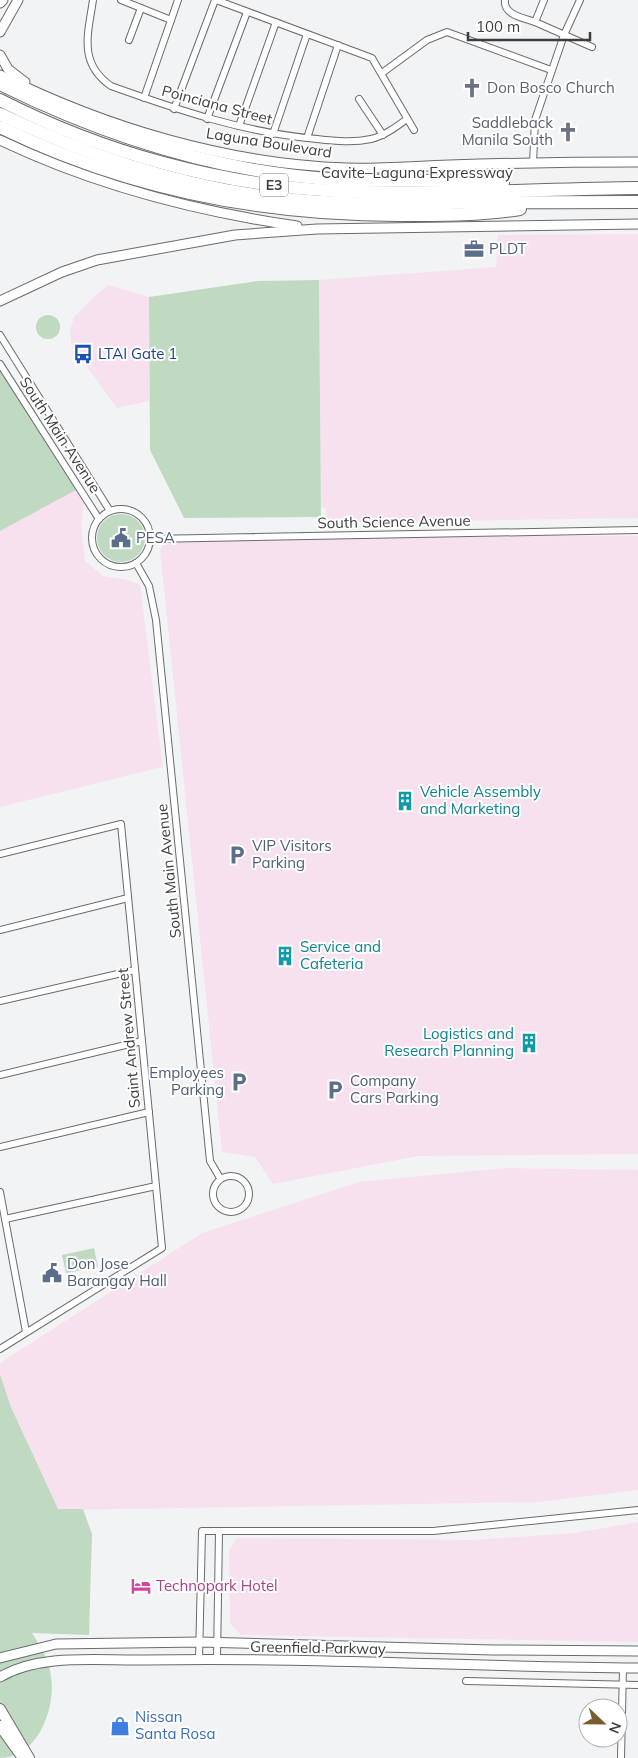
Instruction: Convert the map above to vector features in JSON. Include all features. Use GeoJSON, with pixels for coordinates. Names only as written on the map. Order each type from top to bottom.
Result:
{"type":"FeatureCollection","features":[{"type":"Feature","properties":{"kind":"highway"},"geometry":{"type":"LineString","coordinates":[[0,84],[62,113],[118,135],[169,150],[240,167],[278,174],[344,180],[465,180],[562,196]]}},
{"type":"Feature","properties":{"kind":"highway","name":"Cavite–Laguna Expressway"},"geometry":{"type":"LineString","coordinates":[[0,100],[109,147],[204,173],[242,180],[335,191],[562,196],[638,202]]}},
{"type":"Feature","properties":{"kind":"highway","name":"Cavite–Laguna Expressway"},"geometry":{"type":"LineString","coordinates":[[0,114],[58,141],[104,159],[192,183],[239,193],[332,203],[562,196],[638,188]]}},
{"type":"Feature","properties":{"kind":"highway"},"geometry":{"type":"LineString","coordinates":[[0,127],[76,160],[152,185],[208,198],[308,213],[349,216],[472,215],[562,196]]}},
{"type":"Feature","properties":{"kind":"main road"},"geometry":{"type":"LineString","coordinates":[[0,32],[18,0]]}},
{"type":"Feature","properties":{"kind":"main road"},"geometry":{"type":"LineString","coordinates":[[0,55],[12,72],[43,96]]}},
{"type":"Feature","properties":{"kind":"main road","name":"Laguna Boulevard"},"geometry":{"type":"LineString","coordinates":[[0,75],[43,96],[100,118],[163,138],[281,162],[348,168],[638,162]]}},
{"type":"Feature","properties":{"kind":"main road"},"geometry":{"type":"LineString","coordinates":[[0,140],[62,167],[153,197],[236,216],[317,229]]}},
{"type":"Feature","properties":{"kind":"main road"},"geometry":{"type":"LineString","coordinates":[[0,301],[62,272],[97,260],[235,235],[317,229],[638,224]]}},
{"type":"Feature","properties":{"kind":"main road","name":"Greenfield Parkway"},"geometry":{"type":"LineString","coordinates":[[0,1658],[56,1644],[200,1642],[493,1650],[638,1651]]}},
{"type":"Feature","properties":{"kind":"main road","name":"Greenfield Parkway"},"geometry":{"type":"LineString","coordinates":[[0,1677],[11,1670],[54,1661],[217,1659],[638,1668]]}},
{"type":"Feature","properties":{"kind":"main road"},"geometry":{"type":"LineString","coordinates":[[0,1708],[29,1758]]}},
{"type":"Feature","properties":{"kind":"main road"},"geometry":{"type":"LineString","coordinates":[[0,1726],[23,1758]]}},
{"type":"Feature","properties":{"kind":"street","name":"Poinciana Street"},"geometry":{"type":"LineString","coordinates":[[93,0],[87,43],[89,56],[94,69],[101,79],[111,86],[174,109],[207,118],[273,134],[307,138],[354,141],[383,135],[407,119]]}},
{"type":"Feature","properties":{"kind":"street"},"geometry":{"type":"LineString","coordinates":[[120,0],[171,20]]}},
{"type":"Feature","properties":{"kind":"street"},"geometry":{"type":"LineString","coordinates":[[144,98],[178,0]]}},
{"type":"Feature","properties":{"kind":"street"},"geometry":{"type":"LineString","coordinates":[[174,109],[216,0],[372,58],[414,130]]}},
{"type":"Feature","properties":{"kind":"street"},"geometry":{"type":"LineString","coordinates":[[505,0],[507,11],[592,47]]}},
{"type":"Feature","properties":{"kind":"street"},"geometry":{"type":"LineString","coordinates":[[535,22],[544,0]]}},
{"type":"Feature","properties":{"kind":"street"},"geometry":{"type":"LineString","coordinates":[[533,163],[534,120],[564,35],[580,0]]}},
{"type":"Feature","properties":{"kind":"street"},"geometry":{"type":"LineString","coordinates":[[129,40],[141,8]]}},
{"type":"Feature","properties":{"kind":"street"},"geometry":{"type":"LineString","coordinates":[[207,118],[246,12]]}},
{"type":"Feature","properties":{"kind":"street"},"geometry":{"type":"LineString","coordinates":[[239,126],[276,22]]}},
{"type":"Feature","properties":{"kind":"street"},"geometry":{"type":"LineString","coordinates":[[382,73],[427,40],[448,32],[551,70]]}},
{"type":"Feature","properties":{"kind":"street"},"geometry":{"type":"LineString","coordinates":[[273,134],[307,34]]}},
{"type":"Feature","properties":{"kind":"street"},"geometry":{"type":"LineString","coordinates":[[307,138],[338,45]]}},
{"type":"Feature","properties":{"kind":"street"},"geometry":{"type":"LineString","coordinates":[[359,99],[383,135]]}},
{"type":"Feature","properties":{"kind":"street","name":"South Main Avenue"},"geometry":{"type":"LineString","coordinates":[[0,335],[110,511]]}},
{"type":"Feature","properties":{"kind":"street","name":"South Main Avenue"},"geometry":{"type":"LineString","coordinates":[[0,364],[100,519]]}},
{"type":"Feature","properties":{"kind":"street"},"geometry":{"type":"LineString","coordinates":[[124,509],[137,514],[147,525],[150,538],[147,551],[136,563],[116,567],[98,557],[94,550],[92,538],[94,528],[100,519],[110,511],[124,509]]}},
{"type":"Feature","properties":{"kind":"street","name":"South Science Avenue"},"geometry":{"type":"LineString","coordinates":[[150,538],[638,530]]}},
{"type":"Feature","properties":{"kind":"street","name":"South Main Avenue"},"geometry":{"type":"LineString","coordinates":[[136,563],[149,586],[155,613],[210,1161],[220,1178]]}},
{"type":"Feature","properties":{"kind":"street","name":"Saint Andrew Street"},"geometry":{"type":"LineString","coordinates":[[0,854],[121,824],[162,1248],[26,1332]]}},
{"type":"Feature","properties":{"kind":"street"},"geometry":{"type":"LineString","coordinates":[[0,930],[128,898]]}},
{"type":"Feature","properties":{"kind":"street"},"geometry":{"type":"LineString","coordinates":[[0,1001],[136,970]]}},
{"type":"Feature","properties":{"kind":"street"},"geometry":{"type":"LineString","coordinates":[[0,1075],[142,1041]]}},
{"type":"Feature","properties":{"kind":"street"},"geometry":{"type":"LineString","coordinates":[[0,1146],[149,1112]]}},
{"type":"Feature","properties":{"kind":"street"},"geometry":{"type":"LineString","coordinates":[[233,1175],[246,1183],[249,1198],[242,1209],[229,1212],[216,1205],[212,1190],[220,1178],[233,1175]]}},
{"type":"Feature","properties":{"kind":"street"},"geometry":{"type":"LineString","coordinates":[[5,1219],[156,1186]]}},
{"type":"Feature","properties":{"kind":"street"},"geometry":{"type":"LineString","coordinates":[[0,1192],[26,1332],[0,1349]]}},
{"type":"Feature","properties":{"kind":"street"},"geometry":{"type":"LineString","coordinates":[[199,1659],[202,1532],[434,1531],[548,1521],[638,1510]]}},
{"type":"Feature","properties":{"kind":"street"},"geometry":{"type":"LineString","coordinates":[[217,1659],[219,1531]]}},
{"type":"Feature","properties":{"kind":"street"},"geometry":{"type":"LineString","coordinates":[[621,1758],[623,1668]]}},
{"type":"Feature","properties":{"kind":"street"},"geometry":{"type":"LineString","coordinates":[[466,1681],[638,1685]]}},
{"type":"Feature","properties":{"kind":"shaded area"},"geometry":{"type":"Polygon","coordinates":[[[638,234],[638,518],[327,523],[326,508],[321,508],[319,280],[496,267],[498,235],[638,234]]]}},
{"type":"Feature","properties":{"kind":"shaded area"},"geometry":{"type":"Polygon","coordinates":[[[109,285],[149,297],[149,401],[117,408],[72,347],[70,331],[74,317],[109,285]]]}},
{"type":"Feature","properties":{"kind":"shaded area"},"geometry":{"type":"Polygon","coordinates":[[[0,371],[84,502],[81,527],[85,561],[103,576],[128,580],[140,585],[163,767],[0,807],[0,371]]]}},
{"type":"Feature","properties":{"kind":"shaded area"},"geometry":{"type":"Polygon","coordinates":[[[638,536],[638,1154],[418,1156],[273,1184],[255,1157],[222,1152],[160,550],[169,537],[638,536]]]}},
{"type":"Feature","properties":{"kind":"shaded area"},"geometry":{"type":"Polygon","coordinates":[[[505,1168],[638,1170],[638,1490],[538,1502],[58,1510],[11,1407],[0,1374],[0,1363],[202,1233],[359,1182],[505,1168]]]}},
{"type":"Feature","properties":{"kind":"shaded area"},"geometry":{"type":"Polygon","coordinates":[[[638,1522],[638,1642],[241,1635],[230,1623],[229,1551],[237,1538],[473,1540],[575,1533],[638,1522]]]}},
{"type":"Feature","properties":{"kind":"green space"},"geometry":{"type":"Polygon","coordinates":[[[319,280],[321,517],[184,518],[150,450],[149,297],[258,281],[319,280]]]}},
{"type":"Feature","properties":{"kind":"green space"},"geometry":{"type":"Polygon","coordinates":[[[48,315],[57,318],[60,327],[57,336],[48,339],[39,336],[36,327],[39,318],[48,315]]]}},
{"type":"Feature","properties":{"kind":"green space"},"geometry":{"type":"Polygon","coordinates":[[[0,371],[76,490],[0,531],[0,371]]]}},
{"type":"Feature","properties":{"kind":"green space"},"geometry":{"type":"Polygon","coordinates":[[[116,514],[126,514],[135,518],[141,524],[144,529],[144,547],[135,558],[126,562],[116,562],[107,558],[101,552],[97,543],[97,533],[101,524],[107,518],[116,514]]]}},
{"type":"Feature","properties":{"kind":"green space"},"geometry":{"type":"Polygon","coordinates":[[[94,1248],[98,1267],[66,1273],[62,1255],[94,1248]]]}},
{"type":"Feature","properties":{"kind":"green space"},"geometry":{"type":"Polygon","coordinates":[[[0,1374],[11,1407],[58,1509],[83,1509],[92,1534],[89,1635],[32,1633],[44,1654],[50,1670],[52,1689],[47,1716],[42,1729],[25,1750],[13,1756],[0,1758],[0,1374]]]}},
{"type":"Feature","properties":{"kind":"place","name":"Don Bosco Church"},"geometry":{"type":"Point","coordinates":[472,88]}},
{"type":"Feature","properties":{"kind":"place","name":"Saddleback Manila South"},"geometry":{"type":"Point","coordinates":[568,132]}},
{"type":"Feature","properties":{"kind":"place","name":"PLDT"},"geometry":{"type":"Point","coordinates":[474,249]}},
{"type":"Feature","properties":{"kind":"place","name":"LTAI Gate 1"},"geometry":{"type":"Point","coordinates":[83,354]}},
{"type":"Feature","properties":{"kind":"place","name":"PESA"},"geometry":{"type":"Point","coordinates":[121,538]}},
{"type":"Feature","properties":{"kind":"place","name":"Vehicle Assembly and Marketing"},"geometry":{"type":"Point","coordinates":[405,801]}},
{"type":"Feature","properties":{"kind":"place","name":"VIP Visitors Parking"},"geometry":{"type":"Point","coordinates":[237,855]}},
{"type":"Feature","properties":{"kind":"place","name":"Service and Cafeteria"},"geometry":{"type":"Point","coordinates":[285,956]}},
{"type":"Feature","properties":{"kind":"place","name":"Logistics and Research Planning"},"geometry":{"type":"Point","coordinates":[529,1043]}},
{"type":"Feature","properties":{"kind":"place","name":"Employees Parking"},"geometry":{"type":"Point","coordinates":[239,1082]}},
{"type":"Feature","properties":{"kind":"place","name":"Company Cars Parking"},"geometry":{"type":"Point","coordinates":[335,1090]}},
{"type":"Feature","properties":{"kind":"place","name":"Don Jose Barangay Hall"},"geometry":{"type":"Point","coordinates":[52,1273]}},
{"type":"Feature","properties":{"kind":"place","name":"Technopark Hotel"},"geometry":{"type":"Point","coordinates":[141,1586]}},
{"type":"Feature","properties":{"kind":"place","name":"Nissan Santa Rosa"},"geometry":{"type":"Point","coordinates":[120,1726]}}]}
